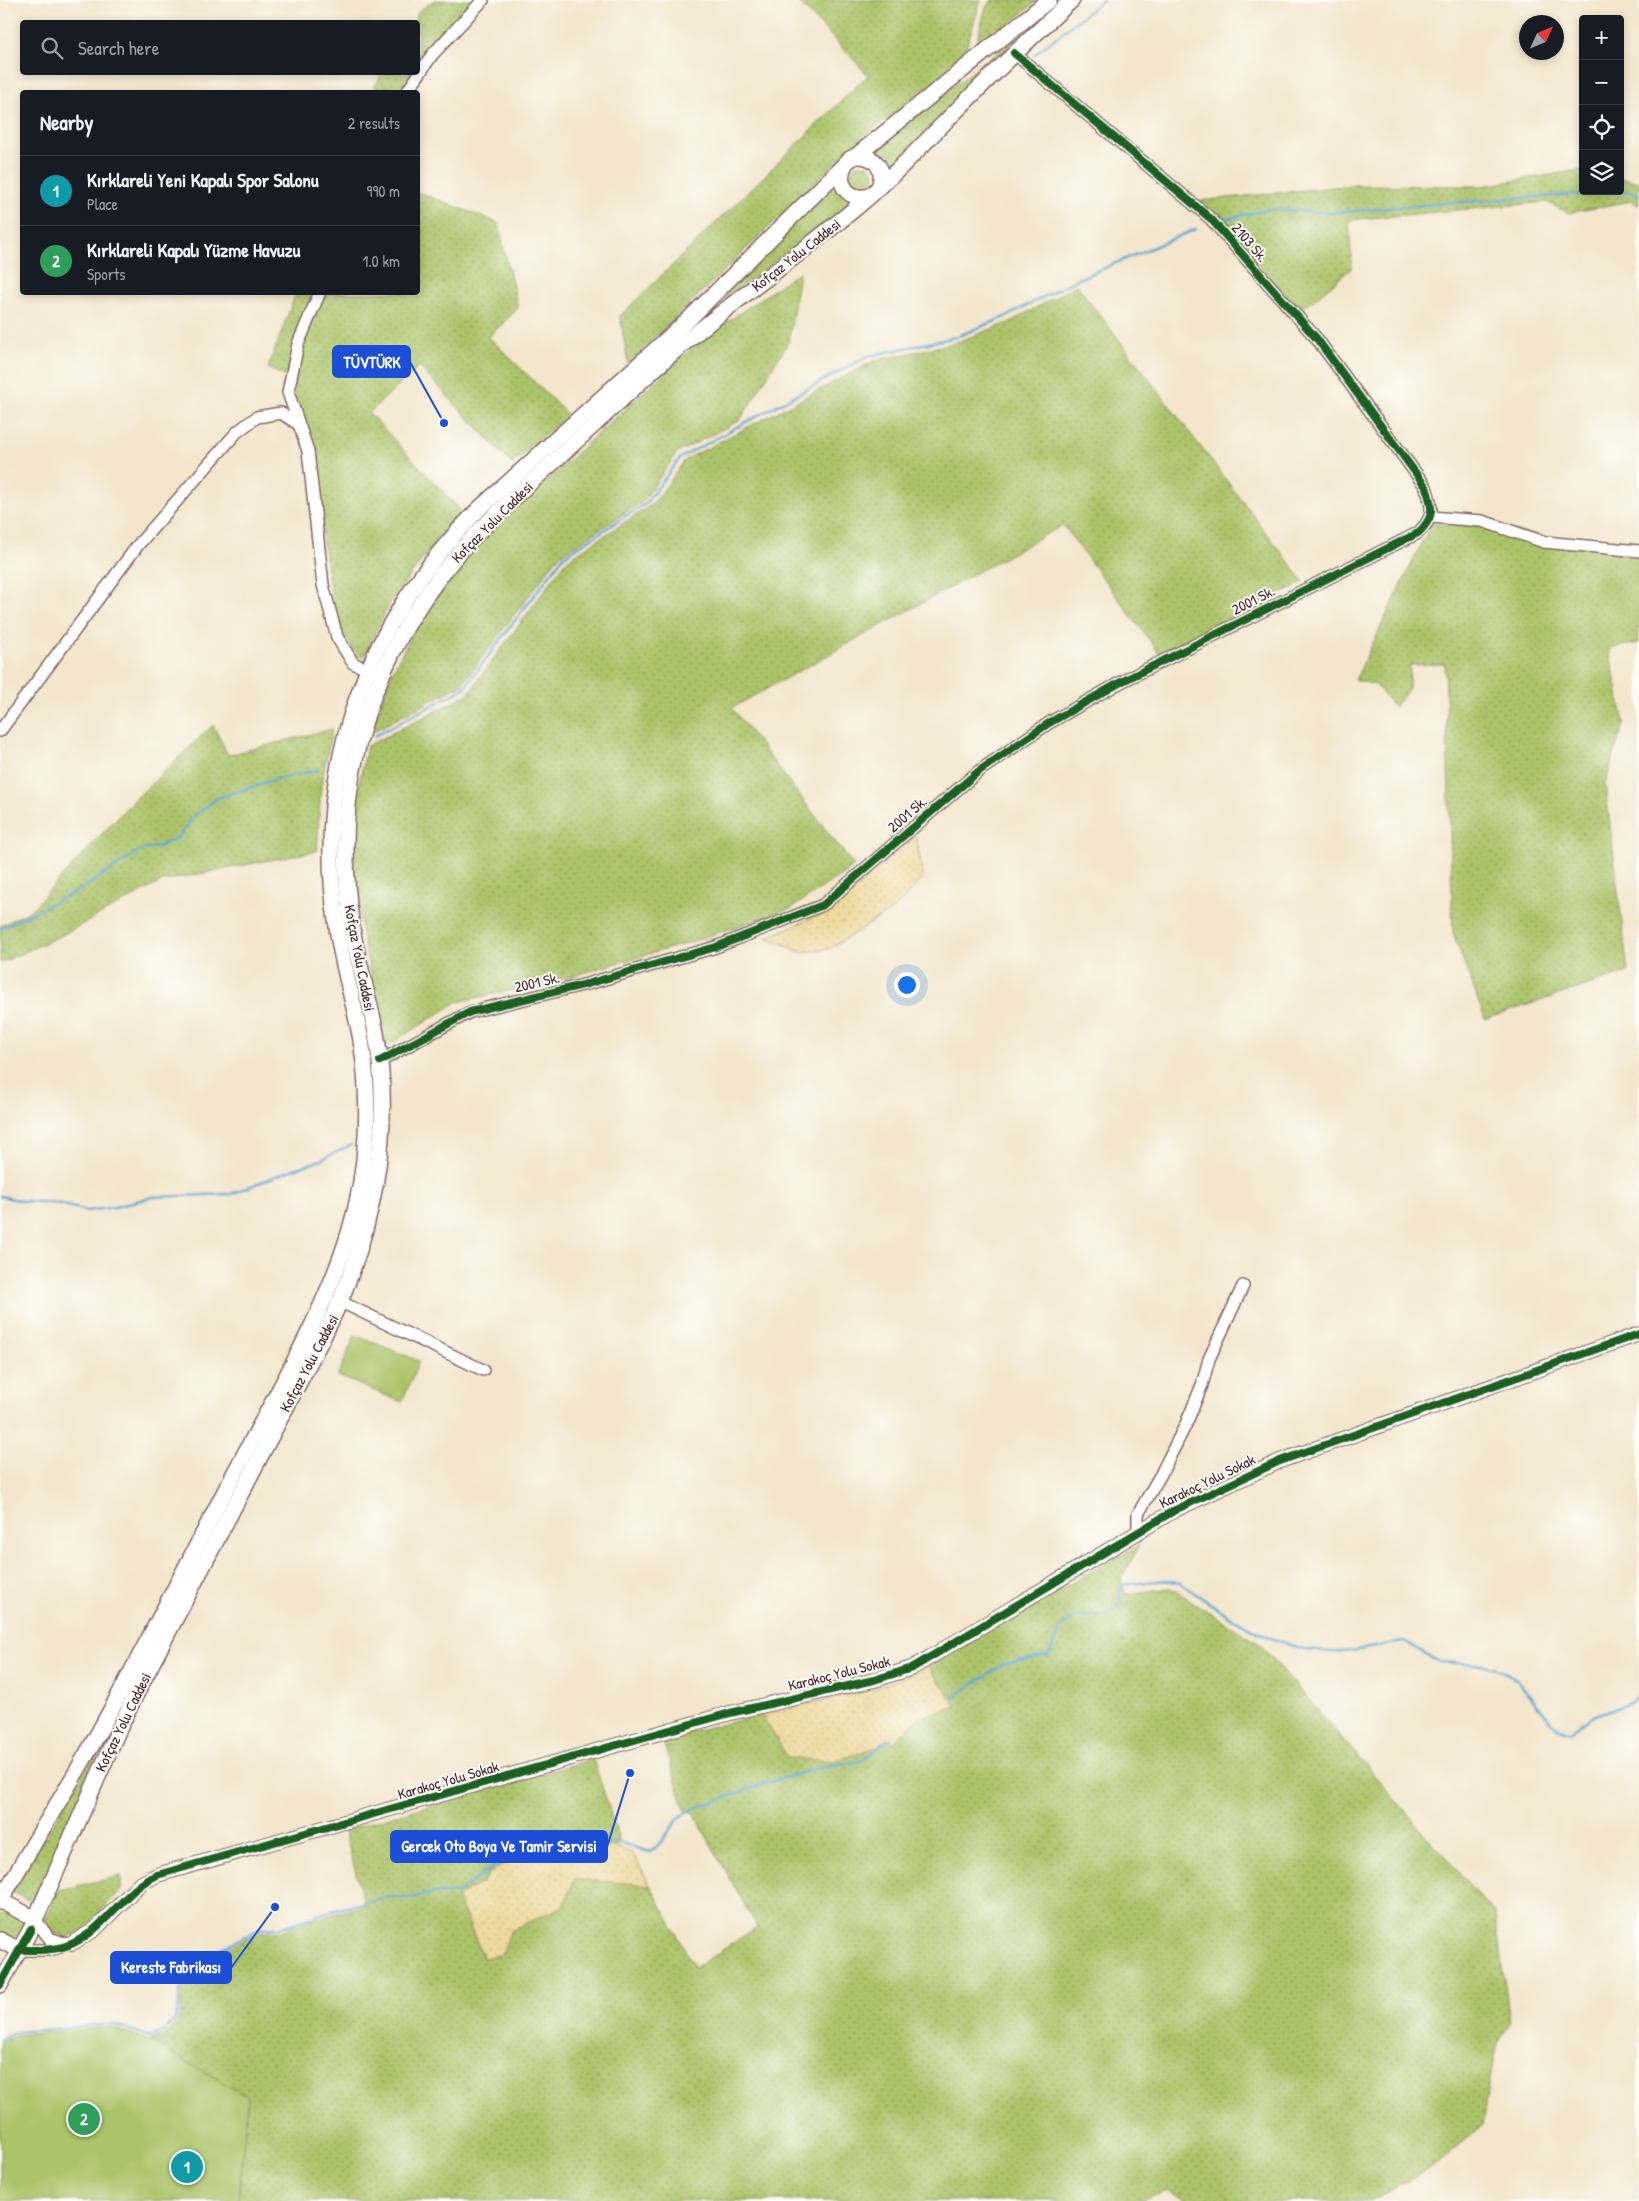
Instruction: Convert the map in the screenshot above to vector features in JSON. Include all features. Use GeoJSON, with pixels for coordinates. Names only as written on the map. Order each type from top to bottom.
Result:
{"type":"FeatureCollection","features":[{"type":"Feature","properties":{"kind":"main road","name":"Kofçaz Yolu Caddesi"},"geometry":{"type":"LineString","coordinates":[[0,1901],[101,1728],[302,1345],[336,1273],[352,1224],[362,1174],[365,1143],[366,1077],[361,1042],[336,926],[331,825],[342,745],[403,602],[422,573],[460,528],[689,319],[850,160],[1049,0]]}},
{"type":"Feature","properties":{"kind":"main road","name":"Kofçaz Yolu Caddesi"},"geometry":{"type":"LineString","coordinates":[[0,1985],[33,1924],[118,1730],[340,1302],[359,1251],[377,1180],[381,1135],[380,1061],[352,930],[346,872],[346,838],[350,782],[367,712],[374,673],[419,605],[449,565],[491,519],[682,345],[874,191],[1014,53],[1072,0]]}},
{"type":"Feature","properties":{"kind":"main road"},"geometry":{"type":"LineString","coordinates":[[870,158],[876,162],[882,174],[874,191],[857,197],[846,190],[840,177],[850,160],[870,158]]}},
{"type":"Feature","properties":{"kind":"main road"},"geometry":{"type":"LineString","coordinates":[[0,1901],[33,1924]]}},
{"type":"Feature","properties":{"kind":"main road"},"geometry":{"type":"LineString","coordinates":[[0,1940],[19,1950]]}},
{"type":"Feature","properties":{"kind":"street"},"geometry":{"type":"LineString","coordinates":[[420,73],[432,55],[483,0]]}},
{"type":"Feature","properties":{"kind":"street","name":"2103 Sk."},"geometry":{"type":"LineString","coordinates":[[1014,53],[1211,219],[1317,339],[1426,487],[1432,502],[1429,521]]}},
{"type":"Feature","properties":{"kind":"street"},"geometry":{"type":"LineString","coordinates":[[408,90],[418,75]]}},
{"type":"Feature","properties":{"kind":"street"},"geometry":{"type":"LineString","coordinates":[[319,295],[298,344],[288,392],[308,451],[323,585],[337,637],[352,663],[374,673]]}},
{"type":"Feature","properties":{"kind":"street"},"geometry":{"type":"LineString","coordinates":[[0,731],[138,545],[237,432],[257,417],[281,413],[298,424]]}},
{"type":"Feature","properties":{"kind":"street"},"geometry":{"type":"LineString","coordinates":[[1429,521],[1482,521],[1544,542],[1639,551]]}},
{"type":"Feature","properties":{"kind":"street","name":"2001 Sk."},"geometry":{"type":"LineString","coordinates":[[380,1061],[470,1012],[587,984],[716,947],[823,905],[979,771],[1049,723],[1121,682],[1418,533],[1429,521]]}},
{"type":"Feature","properties":{"kind":"street"},"geometry":{"type":"LineString","coordinates":[[1138,1534],[1138,1514],[1186,1424],[1202,1385],[1209,1359],[1243,1286]]}},
{"type":"Feature","properties":{"kind":"street"},"geometry":{"type":"LineString","coordinates":[[340,1302],[483,1370]]}},
{"type":"Feature","properties":{"kind":"street","name":"Karakoç Yolu Sokak"},"geometry":{"type":"LineString","coordinates":[[19,1950],[49,1950],[71,1944],[94,1930],[140,1884],[157,1875],[730,1713],[874,1680],[912,1668],[1138,1534],[1175,1510],[1280,1462],[1639,1334]]}},
{"type":"Feature","properties":{"kind":"street"},"geometry":{"type":"LineString","coordinates":[[33,1924],[55,1942],[71,1944]]}},
{"type":"Feature","properties":{"kind":"green space"},"geometry":{"type":"Polygon","coordinates":[[[434,0],[475,0],[420,66],[420,20],[415,20],[418,12],[434,0]]]}},
{"type":"Feature","properties":{"kind":"green space"},"geometry":{"type":"Polygon","coordinates":[[[797,0],[981,0],[962,60],[858,141],[628,363],[620,316],[868,75],[797,0]]]}},
{"type":"Feature","properties":{"kind":"green space"},"geometry":{"type":"Polygon","coordinates":[[[992,0],[1038,0],[973,54],[986,7],[992,0]]]}},
{"type":"Feature","properties":{"kind":"green space"},"geometry":{"type":"Polygon","coordinates":[[[1031,26],[892,166],[875,147],[1031,26]]]}},
{"type":"Feature","properties":{"kind":"green space"},"geometry":{"type":"Polygon","coordinates":[[[381,75],[414,75],[404,90],[373,90],[381,75]]]}},
{"type":"Feature","properties":{"kind":"green space"},"geometry":{"type":"Polygon","coordinates":[[[862,164],[871,168],[875,177],[871,186],[862,190],[853,186],[849,177],[853,168],[862,164]]]}},
{"type":"Feature","properties":{"kind":"green space"},"geometry":{"type":"Polygon","coordinates":[[[1579,170],[1579,195],[1624,195],[1624,179],[1639,182],[1639,205],[1631,201],[1569,213],[1546,202],[1349,220],[1352,268],[1299,312],[1215,215],[1198,201],[1353,185],[1482,186],[1579,170]]]}},
{"type":"Feature","properties":{"kind":"green space"},"geometry":{"type":"Polygon","coordinates":[[[832,185],[850,204],[700,318],[832,185]]]}},
{"type":"Feature","properties":{"kind":"green space"},"geometry":{"type":"Polygon","coordinates":[[[420,193],[498,223],[518,308],[489,337],[568,415],[512,464],[419,366],[369,413],[461,511],[393,597],[363,658],[349,644],[339,622],[331,594],[312,451],[292,396],[296,364],[308,328],[322,295],[420,295],[420,193]]]}},
{"type":"Feature","properties":{"kind":"green space"},"geometry":{"type":"Polygon","coordinates":[[[799,272],[789,341],[740,420],[677,453],[643,501],[559,556],[461,685],[370,733],[393,670],[413,633],[442,588],[476,547],[529,496],[701,340],[799,272]]]}},
{"type":"Feature","properties":{"kind":"green space"},"geometry":{"type":"Polygon","coordinates":[[[1077,285],[1304,582],[1159,653],[1063,525],[732,708],[854,866],[792,908],[688,943],[555,981],[457,1002],[386,1047],[367,959],[354,869],[355,809],[367,746],[467,695],[567,560],[654,503],[685,460],[874,361],[954,343],[1008,323],[1077,285]]]}},
{"type":"Feature","properties":{"kind":"green space"},"geometry":{"type":"Polygon","coordinates":[[[295,295],[313,295],[295,341],[288,378],[268,368],[295,295]]]}},
{"type":"Feature","properties":{"kind":"green space"},"geometry":{"type":"Polygon","coordinates":[[[1431,524],[1482,525],[1639,556],[1639,643],[1609,648],[1624,723],[1605,784],[1628,972],[1485,1019],[1453,933],[1445,664],[1410,665],[1409,689],[1394,707],[1376,685],[1355,680],[1431,524]]]}},
{"type":"Feature","properties":{"kind":"green space"},"geometry":{"type":"Polygon","coordinates":[[[213,725],[228,755],[332,729],[321,785],[317,851],[163,881],[62,935],[0,963],[0,926],[30,911],[127,807],[213,725]]]}},
{"type":"Feature","properties":{"kind":"green space"},"geometry":{"type":"Polygon","coordinates":[[[355,1335],[419,1361],[402,1402],[338,1376],[355,1335]]]}},
{"type":"Feature","properties":{"kind":"green space"},"geometry":{"type":"Polygon","coordinates":[[[1139,1545],[1121,1581],[1125,1594],[1171,1588],[1260,1644],[1495,1914],[1510,2022],[1495,2050],[1483,2125],[1428,2170],[1371,2201],[1191,2201],[1168,2190],[1137,2201],[238,2201],[248,2097],[151,2041],[168,2033],[176,2024],[181,2012],[181,1994],[191,1972],[213,1957],[259,1932],[281,1932],[299,1923],[365,1906],[344,1830],[593,1759],[619,1839],[615,1846],[541,1856],[530,1855],[488,1874],[483,1882],[457,1897],[483,1958],[502,1954],[510,1931],[563,1906],[575,1879],[650,1885],[695,1968],[757,1927],[693,1812],[685,1810],[662,1738],[762,1715],[789,1758],[895,1741],[921,1717],[957,1706],[928,1667],[1025,1609],[1139,1545]]]}},
{"type":"Feature","properties":{"kind":"green space"},"geometry":{"type":"Polygon","coordinates":[[[109,1731],[35,1903],[12,1892],[109,1731]]]}},
{"type":"Feature","properties":{"kind":"green space"},"geometry":{"type":"Polygon","coordinates":[[[121,1876],[121,1890],[84,1930],[68,1937],[58,1934],[47,1925],[45,1919],[59,1890],[121,1876]]]}},
{"type":"Feature","properties":{"kind":"green space"},"geometry":{"type":"Polygon","coordinates":[[[5,1911],[26,1922],[18,1935],[9,1937],[0,1931],[0,1916],[5,1911]]]}},
{"type":"Feature","properties":{"kind":"green space"},"geometry":{"type":"Polygon","coordinates":[[[111,2027],[151,2041],[248,2097],[238,2201],[0,2201],[0,2043],[18,2035],[111,2027]]]}},
{"type":"Feature","properties":{"kind":"sand"},"geometry":{"type":"Polygon","coordinates":[[[916,836],[923,877],[895,908],[829,949],[801,952],[767,937],[831,910],[916,836]]]}},
{"type":"Feature","properties":{"kind":"sand"},"geometry":{"type":"Polygon","coordinates":[[[928,1667],[957,1706],[921,1717],[895,1741],[834,1761],[788,1758],[762,1715],[877,1688],[928,1667]]]}},
{"type":"Feature","properties":{"kind":"sand"},"geometry":{"type":"Polygon","coordinates":[[[615,1846],[633,1854],[650,1885],[575,1879],[563,1906],[510,1931],[502,1954],[484,1958],[457,1897],[483,1882],[488,1874],[509,1861],[530,1855],[541,1856],[615,1846]]]}},
{"type":"Feature","properties":{"kind":"waterway"},"geometry":{"type":"LineString","coordinates":[[1034,55],[1103,0]]}},
{"type":"Feature","properties":{"kind":"waterway"},"geometry":{"type":"LineString","coordinates":[[1225,219],[1272,209],[1331,213],[1445,203],[1630,191],[1639,196]]}},
{"type":"Feature","properties":{"kind":"waterway"},"geometry":{"type":"LineString","coordinates":[[374,736],[463,689],[564,556],[646,503],[680,458],[868,356],[956,337],[1005,317],[1076,280],[1196,229]]}},
{"type":"Feature","properties":{"kind":"waterway"},"geometry":{"type":"LineString","coordinates":[[0,929],[83,888],[141,850],[160,846],[177,838],[195,815],[217,798],[277,779],[318,770]]}},
{"type":"Feature","properties":{"kind":"waterway"},"geometry":{"type":"LineString","coordinates":[[0,1196],[23,1201],[56,1203],[87,1211],[114,1207],[152,1197],[231,1194],[316,1162],[351,1145]]}},
{"type":"Feature","properties":{"kind":"waterway"},"geometry":{"type":"LineString","coordinates":[[952,1698],[1004,1664],[1049,1655],[1059,1629],[1074,1618],[1092,1615],[1103,1616],[1112,1611],[1121,1600],[1119,1592],[1123,1585],[1166,1580],[1180,1583],[1235,1619],[1255,1630],[1295,1647],[1339,1652],[1404,1641],[1440,1662],[1476,1664],[1505,1671],[1518,1681],[1555,1727],[1564,1731],[1572,1730],[1593,1716],[1628,1703],[1639,1696]]}},
{"type":"Feature","properties":{"kind":"waterway"},"geometry":{"type":"LineString","coordinates":[[0,2040],[17,2032],[112,2024],[151,2037],[164,2031],[174,2021],[178,2011],[179,1993],[189,1970],[211,1955],[258,1929],[279,1928],[324,1913],[388,1897],[410,1898],[432,1893],[457,1893],[506,1858],[529,1851],[607,1842],[621,1843],[650,1852],[660,1844],[675,1822],[691,1810],[757,1786],[801,1773],[830,1765],[860,1761],[891,1739]]}},
{"type":"Feature","properties":{"kind":"cycle path"},"geometry":{"type":"LineString","coordinates":[[380,1061],[470,1012],[587,984],[716,947],[823,905],[979,771],[1049,723],[1121,682],[1418,533],[1424,527],[1431,512],[1426,487],[1317,339],[1211,219],[1014,53]]}},
{"type":"Feature","properties":{"kind":"cycle path"},"geometry":{"type":"LineString","coordinates":[[19,1950],[57,1948],[82,1939],[123,1900],[157,1875],[730,1713],[874,1680],[912,1668],[1175,1510],[1280,1461],[1639,1334]]}},
{"type":"Feature","properties":{"kind":"cycle path"},"geometry":{"type":"LineString","coordinates":[[0,1985],[31,1929]]}},
{"type":"Feature","properties":{"kind":"place","name":"TÜVTÜRK"},"geometry":{"type":"Point","coordinates":[444,423]}},
{"type":"Feature","properties":{"kind":"place","name":"Gercek Oto Boya Ve Tamir Servisi"},"geometry":{"type":"Point","coordinates":[630,1773]}},
{"type":"Feature","properties":{"kind":"place","name":"Kereste Fabrikası"},"geometry":{"type":"Point","coordinates":[275,1907]}},
{"type":"Feature","properties":{"kind":"place","name":"Kırklareli Kapalı Yüzme Havuzu"},"geometry":{"type":"Point","coordinates":[84,2119]}},
{"type":"Feature","properties":{"kind":"place","name":"Kırklareli Yeni Kapalı Spor Salonu"},"geometry":{"type":"Point","coordinates":[187,2167]}}]}
